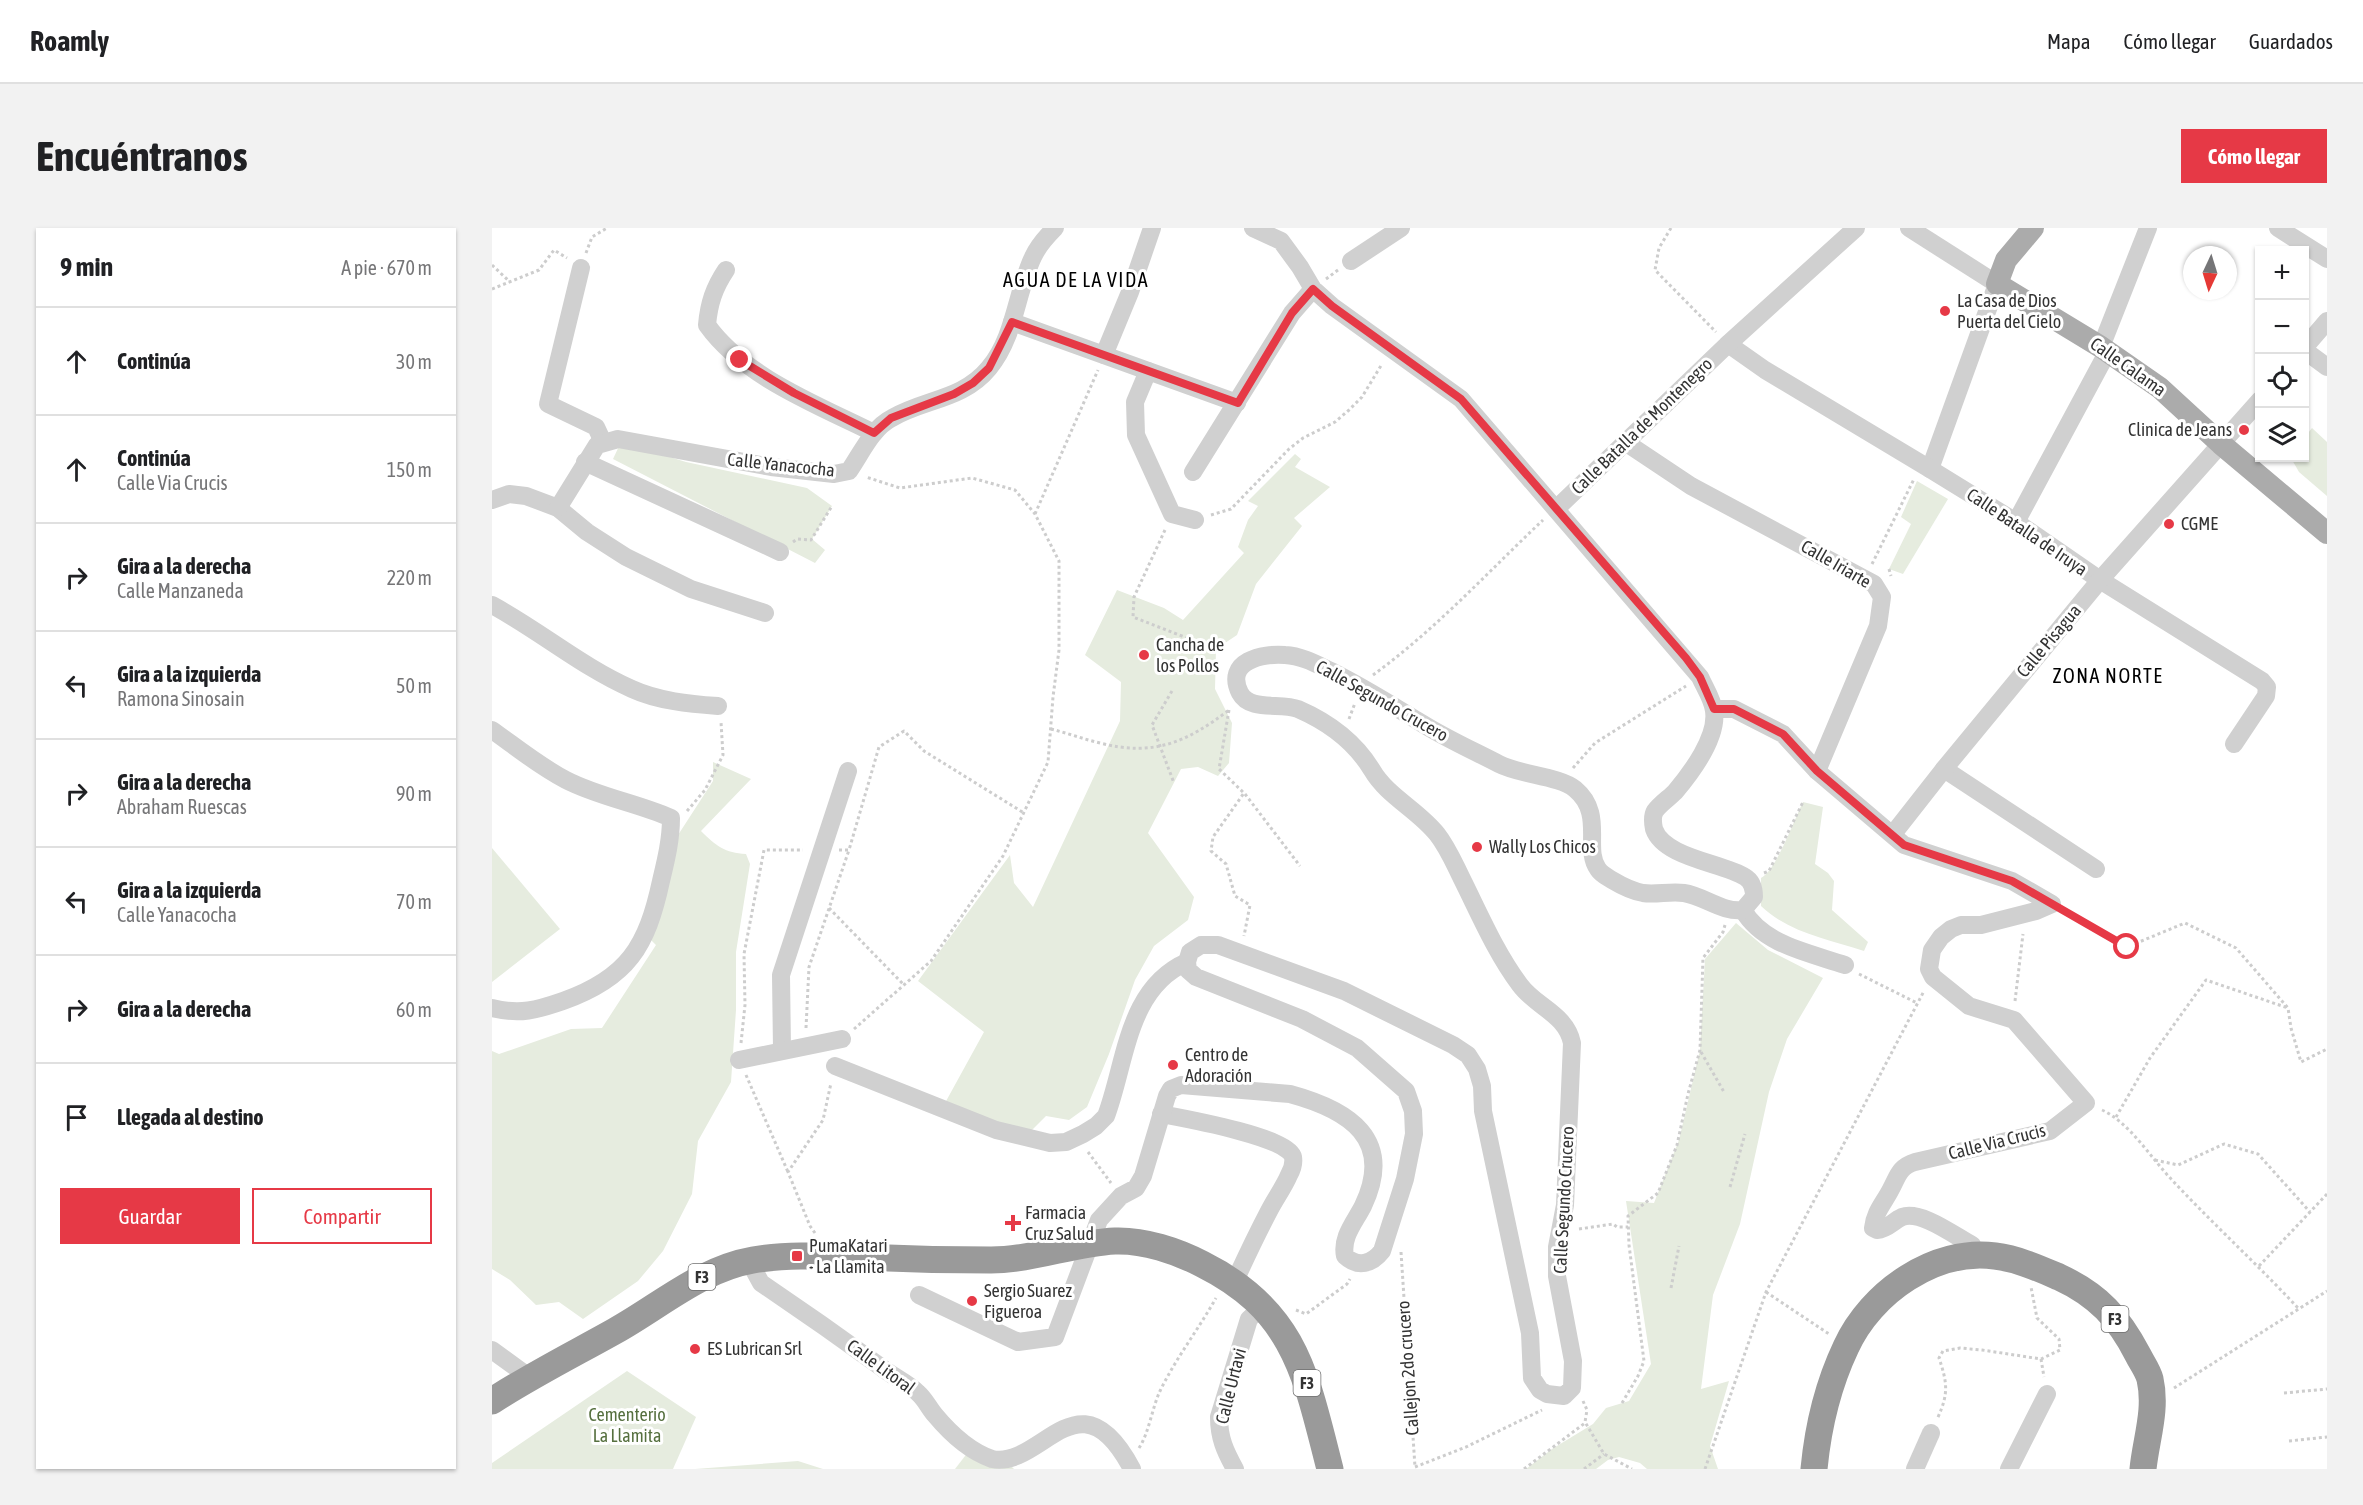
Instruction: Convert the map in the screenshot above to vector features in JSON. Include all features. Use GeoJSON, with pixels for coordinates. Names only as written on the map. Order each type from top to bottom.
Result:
{"type":"FeatureCollection","features":[{"type":"Feature","properties":{"kind":"highway","name":"F3"},"geometry":{"type":"LineString","coordinates":[[492,1401],[529,1377],[616,1330],[698,1279],[724,1268],[753,1260],[833,1256],[993,1260],[1034,1256],[1118,1241],[1181,1253],[1225,1289],[1262,1307],[1288,1340],[1300,1363],[1330,1469]]}},
{"type":"Feature","properties":{"kind":"highway","name":"F3"},"geometry":{"type":"LineString","coordinates":[[1814,1469],[1816,1442],[1830,1386],[1846,1346],[1857,1327],[1881,1299],[1916,1272],[1949,1258],[1974,1255],[1994,1256],[2032,1265],[2082,1289],[2109,1310],[2133,1345],[2149,1377],[2152,1415],[2143,1469]]}},
{"type":"Feature","properties":{"kind":"main road"},"geometry":{"type":"LineString","coordinates":[[1997,285],[2006,260],[2033,228]]}},
{"type":"Feature","properties":{"kind":"main road","name":"Calle Calama"},"geometry":{"type":"LineString","coordinates":[[1997,285],[2104,349],[2160,388],[2221,444],[2327,533]]}},
{"type":"Feature","properties":{"kind":"street","name":"Calle Yanacocha"},"geometry":{"type":"LineString","coordinates":[[603,442],[629,440],[771,467],[834,474],[849,471],[874,433],[891,418],[954,394],[973,383],[989,368],[1012,322],[1033,257],[1055,228]]}},
{"type":"Feature","properties":{"kind":"street"},"geometry":{"type":"LineString","coordinates":[[1104,355],[1152,228]]}},
{"type":"Feature","properties":{"kind":"street"},"geometry":{"type":"LineString","coordinates":[[1253,228],[1281,241],[1313,289],[1332,306],[1461,399],[1700,677],[1714,709],[1711,733],[1700,758],[1675,791],[1655,811],[1653,825],[1660,840],[1697,860],[1745,876],[1751,884],[1754,897],[1736,910],[1772,938],[1792,948],[1845,965]]}},
{"type":"Feature","properties":{"kind":"street"},"geometry":{"type":"LineString","coordinates":[[1351,261],[1401,228]]}},
{"type":"Feature","properties":{"kind":"street","name":"Calle Batalla de Montenegro"},"geometry":{"type":"LineString","coordinates":[[1556,509],[1728,344],[1856,228]]}},
{"type":"Feature","properties":{"kind":"street","name":"Calle Calama"},"geometry":{"type":"LineString","coordinates":[[1909,228],[1997,285]]}},
{"type":"Feature","properties":{"kind":"street"},"geometry":{"type":"LineString","coordinates":[[2016,522],[2104,349],[2148,228]]}},
{"type":"Feature","properties":{"kind":"street"},"geometry":{"type":"LineString","coordinates":[[2278,228],[2327,260]]}},
{"type":"Feature","properties":{"kind":"street"},"geometry":{"type":"LineString","coordinates":[[558,508],[585,462],[597,445],[603,442],[596,428],[548,404],[581,268]]}},
{"type":"Feature","properties":{"kind":"street"},"geometry":{"type":"LineString","coordinates":[[726,270],[715,286],[709,307],[707,325],[717,339],[740,360],[794,393],[874,433]]}},
{"type":"Feature","properties":{"kind":"street"},"geometry":{"type":"LineString","coordinates":[[1926,466],[1997,285]]}},
{"type":"Feature","properties":{"kind":"street"},"geometry":{"type":"LineString","coordinates":[[1193,472],[1292,313],[1313,289]]}},
{"type":"Feature","properties":{"kind":"street"},"geometry":{"type":"LineString","coordinates":[[2309,343],[2327,321]]}},
{"type":"Feature","properties":{"kind":"street"},"geometry":{"type":"LineString","coordinates":[[1012,322],[1238,403]]}},
{"type":"Feature","properties":{"kind":"street","name":"Calle Batalla de Iruya"},"geometry":{"type":"LineString","coordinates":[[1728,344],[1766,370],[2016,522],[2100,580],[2262,681],[2267,687],[2266,696],[2234,744]]}},
{"type":"Feature","properties":{"kind":"street"},"geometry":{"type":"LineString","coordinates":[[2309,353],[2327,367]]}},
{"type":"Feature","properties":{"kind":"street"},"geometry":{"type":"LineString","coordinates":[[1148,371],[1135,402],[1136,435],[1172,514],[1195,520]]}},
{"type":"Feature","properties":{"kind":"street","name":"Calle Pisagua"},"geometry":{"type":"LineString","coordinates":[[1893,834],[2100,580],[2255,405]]}},
{"type":"Feature","properties":{"kind":"street","name":"Calle Iriarte"},"geometry":{"type":"LineString","coordinates":[[1625,442],[1692,486],[1850,569],[1874,584],[1882,597],[1878,626],[1817,771]]}},
{"type":"Feature","properties":{"kind":"street"},"geometry":{"type":"LineString","coordinates":[[585,462],[780,552]]}},
{"type":"Feature","properties":{"kind":"street"},"geometry":{"type":"LineString","coordinates":[[492,500],[509,494],[526,496],[558,508],[586,531],[626,557],[691,589],[765,613]]}},
{"type":"Feature","properties":{"kind":"street"},"geometry":{"type":"LineString","coordinates":[[492,605],[563,651],[633,690],[684,704],[718,706]]}},
{"type":"Feature","properties":{"kind":"street","name":"Calle Segundo Crucero"},"geometry":{"type":"LineString","coordinates":[[1564,1396],[1572,1388],[1574,1367],[1557,1276],[1559,1232],[1565,1205],[1572,1043],[1567,1028],[1528,995],[1513,975],[1487,929],[1449,849],[1436,832],[1401,798],[1379,782],[1369,765],[1343,735],[1326,722],[1295,708],[1276,704],[1256,704],[1246,700],[1238,686],[1240,670],[1248,660],[1267,655],[1286,654],[1310,661],[1362,686],[1425,725],[1503,766],[1575,789],[1590,810],[1593,860],[1599,871],[1625,888],[1644,893],[1680,893],[1699,896],[1736,910]]}},
{"type":"Feature","properties":{"kind":"street"},"geometry":{"type":"LineString","coordinates":[[1714,709],[1734,709],[1783,734],[1817,771],[1904,845],[2012,881],[2044,908]]}},
{"type":"Feature","properties":{"kind":"street"},"geometry":{"type":"LineString","coordinates":[[492,730],[537,763],[567,781],[630,805],[650,808],[671,818],[671,838],[654,913],[641,944],[628,962],[583,994],[534,1011],[506,1012],[492,1008]]}},
{"type":"Feature","properties":{"kind":"street"},"geometry":{"type":"LineString","coordinates":[[1944,769],[2096,869]]}},
{"type":"Feature","properties":{"kind":"street"},"geometry":{"type":"LineString","coordinates":[[782,1050],[782,975],[848,771]]}},
{"type":"Feature","properties":{"kind":"street"},"geometry":{"type":"LineString","coordinates":[[2044,908],[1981,925],[1951,929],[1941,937],[1932,950],[1929,969],[1933,976],[1969,1006],[2014,1020],[2086,1103]]}},
{"type":"Feature","properties":{"kind":"street"},"geometry":{"type":"LineString","coordinates":[[919,1295],[1018,1342],[1055,1337],[1099,1220],[1121,1196],[1136,1188],[1143,1176],[1161,1114],[1171,1089],[1181,1085],[1290,1094],[1315,1102],[1348,1118],[1368,1138],[1373,1158],[1368,1193],[1344,1243],[1346,1256],[1356,1263],[1373,1261],[1382,1251],[1405,1179],[1414,1134],[1413,1111],[1406,1091],[1357,1048],[1302,1019],[1196,977],[1188,970],[1187,962],[1190,952],[1201,945],[1218,945],[1344,991],[1435,1035],[1468,1055],[1477,1069],[1482,1086],[1485,1122],[1530,1333],[1532,1378],[1540,1390],[1547,1394],[1564,1396]]}},
{"type":"Feature","properties":{"kind":"street"},"geometry":{"type":"LineString","coordinates":[[835,1066],[996,1130],[1050,1143],[1066,1142],[1096,1126],[1106,1116],[1135,1018],[1150,991],[1171,969],[1187,962]]}},
{"type":"Feature","properties":{"kind":"street"},"geometry":{"type":"LineString","coordinates":[[739,1060],[842,1039]]}},
{"type":"Feature","properties":{"kind":"street","name":"Calle Via Crucis"},"geometry":{"type":"LineString","coordinates":[[1974,1255],[1972,1245],[1921,1216],[1901,1218],[1883,1229],[1873,1228],[1879,1207],[1900,1171],[1906,1165],[1915,1162],[2050,1131],[2086,1103]]}},
{"type":"Feature","properties":{"kind":"street"},"geometry":{"type":"LineString","coordinates":[[1161,1114],[1205,1122],[1266,1139],[1288,1149],[1293,1154],[1294,1160],[1289,1176],[1225,1289]]}},
{"type":"Feature","properties":{"kind":"street","name":"Calle Litoral"},"geometry":{"type":"LineString","coordinates":[[753,1260],[755,1272],[761,1282],[918,1392],[951,1433],[968,1447],[992,1459],[1005,1461],[1019,1458],[1070,1427],[1089,1427],[1117,1443],[1130,1465]]}},
{"type":"Feature","properties":{"kind":"street","name":"Calle Urtavi"},"geometry":{"type":"LineString","coordinates":[[1235,1469],[1223,1447],[1219,1432],[1219,1417],[1249,1319],[1262,1307]]}},
{"type":"Feature","properties":{"kind":"street"},"geometry":{"type":"LineString","coordinates":[[492,1350],[529,1377]]}},
{"type":"Feature","properties":{"kind":"street"},"geometry":{"type":"LineString","coordinates":[[2009,1469],[2047,1394]]}},
{"type":"Feature","properties":{"kind":"street"},"geometry":{"type":"LineString","coordinates":[[1916,1469],[1931,1433]]}},
{"type":"Feature","properties":{"kind":"path"},"geometry":{"type":"LineString","coordinates":[[492,289],[539,270],[554,250],[581,268],[592,237],[607,228]]}},
{"type":"Feature","properties":{"kind":"path"},"geometry":{"type":"LineString","coordinates":[[1671,228],[1659,248],[1654,270],[1728,344]]}},
{"type":"Feature","properties":{"kind":"path"},"geometry":{"type":"LineString","coordinates":[[1313,289],[1351,261]]}},
{"type":"Feature","properties":{"kind":"path"},"geometry":{"type":"LineString","coordinates":[[492,265],[510,282]]}},
{"type":"Feature","properties":{"kind":"path"},"geometry":{"type":"LineString","coordinates":[[1195,520],[1231,509],[1289,448],[1302,438],[1335,422],[1349,410],[1362,397],[1392,348]]}},
{"type":"Feature","properties":{"kind":"path"},"geometry":{"type":"LineString","coordinates":[[1035,514],[1104,355]]}},
{"type":"Feature","properties":{"kind":"path"},"geometry":{"type":"LineString","coordinates":[[1850,569],[1854,557],[1872,564],[1926,466]]}},
{"type":"Feature","properties":{"kind":"path"},"geometry":{"type":"LineString","coordinates":[[842,1039],[931,961],[1003,856],[1048,762],[1059,650],[1059,561],[1035,514],[1015,490],[972,478],[900,488],[849,471]]}},
{"type":"Feature","properties":{"kind":"path"},"geometry":{"type":"LineString","coordinates":[[780,552],[797,539],[811,540],[832,506]]}},
{"type":"Feature","properties":{"kind":"path","name":"Calle Batalla de Montenegro"},"geometry":{"type":"LineString","coordinates":[[1343,735],[1362,686],[1451,609],[1556,509]]}},
{"type":"Feature","properties":{"kind":"path"},"geometry":{"type":"LineString","coordinates":[[1172,514],[1134,597],[1133,617],[1188,638],[1189,648]]}},
{"type":"Feature","properties":{"kind":"path"},"geometry":{"type":"LineString","coordinates":[[1561,783],[1595,743],[1700,677]]}},
{"type":"Feature","properties":{"kind":"path"},"geometry":{"type":"LineString","coordinates":[[1172,692],[1152,725],[1174,783]]}},
{"type":"Feature","properties":{"kind":"path"},"geometry":{"type":"LineString","coordinates":[[1051,729],[1101,744],[1126,748],[1169,746],[1195,734],[1246,700]]}},
{"type":"Feature","properties":{"kind":"path"},"geometry":{"type":"LineString","coordinates":[[671,818],[689,811],[705,790],[723,755],[723,734],[718,706]]}},
{"type":"Feature","properties":{"kind":"path"},"geometry":{"type":"LineString","coordinates":[[1229,710],[1220,769],[1244,793],[1300,866]]}},
{"type":"Feature","properties":{"kind":"path"},"geometry":{"type":"LineString","coordinates":[[904,731],[924,750],[1024,813]]}},
{"type":"Feature","properties":{"kind":"path"},"geometry":{"type":"LineString","coordinates":[[1240,953],[1250,905],[1235,896],[1226,864],[1211,851],[1213,837],[1244,793]]}},
{"type":"Feature","properties":{"kind":"path"},"geometry":{"type":"LineString","coordinates":[[1745,876],[1756,876],[1769,872],[1803,802]]}},
{"type":"Feature","properties":{"kind":"path"},"geometry":{"type":"LineString","coordinates":[[764,850],[744,954],[745,1005],[739,1060],[810,1226],[833,1256]]}},
{"type":"Feature","properties":{"kind":"path"},"geometry":{"type":"LineString","coordinates":[[805,1046],[809,967],[849,850]]}},
{"type":"Feature","properties":{"kind":"path"},"geometry":{"type":"LineString","coordinates":[[829,908],[904,985]]}},
{"type":"Feature","properties":{"kind":"path"},"geometry":{"type":"LineString","coordinates":[[2014,1020],[2021,937],[2044,908],[2127,947],[2185,923],[2236,948],[2288,1008],[2301,1062],[2327,1049]]}},
{"type":"Feature","properties":{"kind":"path"},"geometry":{"type":"LineString","coordinates":[[1622,1403],[1644,1362],[1628,1216],[1658,1193],[1677,1145],[1700,1050],[1703,958],[1736,910]]}},
{"type":"Feature","properties":{"kind":"path"},"geometry":{"type":"LineString","coordinates":[[1845,965],[1869,981],[1917,1003]]}},
{"type":"Feature","properties":{"kind":"path"},"geometry":{"type":"LineString","coordinates":[[1705,1469],[1766,1292],[1933,976]]}},
{"type":"Feature","properties":{"kind":"path"},"geometry":{"type":"LineString","coordinates":[[2116,1117],[2150,1058],[2206,980],[2288,1008]]}},
{"type":"Feature","properties":{"kind":"path"},"geometry":{"type":"LineString","coordinates":[[1700,1050],[1724,1092]]}},
{"type":"Feature","properties":{"kind":"path"},"geometry":{"type":"LineString","coordinates":[[788,1172],[823,1120],[835,1066]]}},
{"type":"Feature","properties":{"kind":"path"},"geometry":{"type":"LineString","coordinates":[[2086,1103],[2116,1117],[2205,1215],[2259,1266],[2298,1308]]}},
{"type":"Feature","properties":{"kind":"path"},"geometry":{"type":"LineString","coordinates":[[1730,1187],[1745,1134]]}},
{"type":"Feature","properties":{"kind":"path"},"geometry":{"type":"LineString","coordinates":[[1076,1137],[1121,1196]]}},
{"type":"Feature","properties":{"kind":"path"},"geometry":{"type":"LineString","coordinates":[[2153,1160],[2178,1165],[2224,1144],[2258,1154],[2310,1212]]}},
{"type":"Feature","properties":{"kind":"path"},"geometry":{"type":"LineString","coordinates":[[2259,1266],[2327,1194]]}},
{"type":"Feature","properties":{"kind":"path"},"geometry":{"type":"LineString","coordinates":[[1559,1232],[1612,1224],[1617,1227],[1628,1227]]}},
{"type":"Feature","properties":{"kind":"path"},"geometry":{"type":"LineString","coordinates":[[1671,1288],[1679,1246]]}},
{"type":"Feature","properties":{"kind":"path"},"geometry":{"type":"LineString","coordinates":[[1293,1308],[1306,1314],[1347,1284],[1356,1263]]}},
{"type":"Feature","properties":{"kind":"path"},"geometry":{"type":"LineString","coordinates":[[1931,1433],[1946,1399],[1946,1379],[1939,1358],[1943,1351],[1960,1348],[2041,1359],[2060,1350],[2059,1339],[2037,1318],[2031,1295],[2032,1265]]}},
{"type":"Feature","properties":{"kind":"path","name":"Callejon 2do crucero"},"geometry":{"type":"LineString","coordinates":[[1401,1267],[1415,1468]]}},
{"type":"Feature","properties":{"kind":"path"},"geometry":{"type":"LineString","coordinates":[[1130,1465],[1141,1446],[1159,1393],[1176,1360],[1225,1289]]}},
{"type":"Feature","properties":{"kind":"path"},"geometry":{"type":"LineString","coordinates":[[2152,1402],[2327,1291]]}},
{"type":"Feature","properties":{"kind":"path"},"geometry":{"type":"LineString","coordinates":[[1766,1292],[1846,1346]]}},
{"type":"Feature","properties":{"kind":"path"},"geometry":{"type":"LineString","coordinates":[[2284,1393],[2327,1389]]}},
{"type":"Feature","properties":{"kind":"path"},"geometry":{"type":"LineString","coordinates":[[1415,1468],[1466,1447],[1551,1405],[1564,1396],[1583,1401],[1587,1410],[1585,1422],[1604,1454],[1632,1469]]}},
{"type":"Feature","properties":{"kind":"path"},"geometry":{"type":"LineString","coordinates":[[1524,1469],[1585,1422]]}},
{"type":"Feature","properties":{"kind":"path"},"geometry":{"type":"LineString","coordinates":[[2289,1441],[2327,1437]]}},
{"type":"Feature","properties":{"kind":"path"},"geometry":{"type":"LineString","coordinates":[[1584,1469],[1604,1454]]}},
{"type":"Feature","properties":{"kind":"green space"},"geometry":{"type":"Polygon","coordinates":[[[2312,428],[2327,442],[2327,496],[2299,472],[2293,462],[2309,462],[2309,432],[2312,428]]]}},
{"type":"Feature","properties":{"kind":"green space"},"geometry":{"type":"Polygon","coordinates":[[[621,442],[686,462],[807,488],[832,506],[812,539],[825,550],[815,563],[613,459],[621,442]]]}},
{"type":"Feature","properties":{"kind":"green space"},"geometry":{"type":"Polygon","coordinates":[[[1295,454],[1301,459],[1295,467],[1330,487],[1294,518],[1302,526],[1256,584],[1237,635],[1216,649],[1215,689],[1232,723],[1229,763],[1218,776],[1198,767],[1181,769],[1148,833],[1194,897],[1188,920],[1154,946],[1135,980],[1109,1054],[1087,1107],[1069,1120],[1046,1116],[1029,1133],[945,1103],[984,1032],[918,981],[1010,855],[1014,883],[1033,907],[1120,721],[1121,682],[1085,655],[1117,590],[1164,608],[1183,620],[1244,553],[1238,547],[1248,520],[1258,506],[1248,501],[1295,454]]]}},
{"type":"Feature","properties":{"kind":"green space"},"geometry":{"type":"Polygon","coordinates":[[[1917,481],[1948,499],[1903,574],[1889,569],[1911,524],[1901,517],[1917,481]]]}},
{"type":"Feature","properties":{"kind":"green space"},"geometry":{"type":"Polygon","coordinates":[[[713,762],[751,779],[701,831],[721,848],[746,854],[750,864],[736,952],[736,1010],[731,1082],[698,1141],[692,1194],[663,1251],[638,1281],[583,1319],[559,1302],[536,1305],[510,1280],[492,1269],[492,1051],[499,1054],[571,1029],[602,1028],[656,945],[643,932],[656,869],[713,781],[713,762]]]}},
{"type":"Feature","properties":{"kind":"green space"},"geometry":{"type":"Polygon","coordinates":[[[1803,802],[1823,807],[1815,864],[1828,873],[1834,881],[1832,910],[1868,942],[1864,951],[1796,929],[1761,906],[1761,878],[1779,855],[1803,802]]]}},
{"type":"Feature","properties":{"kind":"green space"},"geometry":{"type":"Polygon","coordinates":[[[492,848],[560,929],[492,982],[492,848]]]}},
{"type":"Feature","properties":{"kind":"green space"},"geometry":{"type":"Polygon","coordinates":[[[1736,923],[1768,950],[1823,978],[1787,1039],[1769,1092],[1740,1224],[1713,1295],[1701,1389],[1729,1381],[1710,1446],[1718,1469],[1647,1469],[1640,1463],[1619,1457],[1608,1460],[1596,1469],[1526,1469],[1552,1449],[1593,1424],[1606,1408],[1629,1401],[1651,1364],[1626,1201],[1654,1203],[1679,1140],[1700,1050],[1705,959],[1736,923]]]}},
{"type":"Feature","properties":{"kind":"green space","name":"Cementerio La Llamita"},"geometry":{"type":"Polygon","coordinates":[[[627,1371],[696,1417],[673,1469],[492,1469],[492,1463],[627,1371]]]}},
{"type":"Feature","properties":{"kind":"green space"},"geometry":{"type":"Polygon","coordinates":[[[972,1447],[1012,1467],[1014,1469],[955,1469],[972,1447]]]}},
{"type":"Feature","properties":{"kind":"green space"},"geometry":{"type":"Polygon","coordinates":[[[798,1461],[823,1469],[695,1469],[798,1461]]]}},
{"type":"Feature","properties":{"kind":"place","name":"La Casa de Dios Puerta del Cielo"},"geometry":{"type":"Point","coordinates":[1945,311]}},
{"type":"Feature","properties":{"kind":"place","name":"Clinica de Jeans"},"geometry":{"type":"Point","coordinates":[2244,430]}},
{"type":"Feature","properties":{"kind":"place","name":"CGME"},"geometry":{"type":"Point","coordinates":[2169,524]}},
{"type":"Feature","properties":{"kind":"place","name":"Cancha de los Pollos"},"geometry":{"type":"Point","coordinates":[1144,655]}},
{"type":"Feature","properties":{"kind":"place","name":"Wally Los Chicos"},"geometry":{"type":"Point","coordinates":[1477,847]}},
{"type":"Feature","properties":{"kind":"place","name":"Centro de Adoración"},"geometry":{"type":"Point","coordinates":[1173,1065]}},
{"type":"Feature","properties":{"kind":"place","name":"Farmacia Cruz Salud"},"geometry":{"type":"Point","coordinates":[1013,1223]}},
{"type":"Feature","properties":{"kind":"place","name":"PumaKatari - La Llamita"},"geometry":{"type":"Point","coordinates":[797,1256]}},
{"type":"Feature","properties":{"kind":"place","name":"Sergio Suarez Figueroa"},"geometry":{"type":"Point","coordinates":[972,1301]}},
{"type":"Feature","properties":{"kind":"place","name":"ES Lubrican Srl"},"geometry":{"type":"Point","coordinates":[695,1349]}},
{"type":"Feature","properties":{"kind":"district","name":"AGUA DE LA VIDA"},"geometry":{"type":"Point","coordinates":[1076,280]}},
{"type":"Feature","properties":{"kind":"district","name":"ZONA NORTE"},"geometry":{"type":"Point","coordinates":[2108,676]}},
{"type":"Feature","properties":{"kind":"route"},"geometry":{"type":"LineString","coordinates":[[740,360],[794,393],[874,433],[891,418],[931,404],[973,383],[989,368],[1012,322],[1238,403],[1292,313],[1313,289],[1332,306],[1461,399],[1686,658],[1700,677],[1714,709],[1734,709],[1783,734],[1817,771],[1904,845],[2012,881],[2127,947]]}}]}
